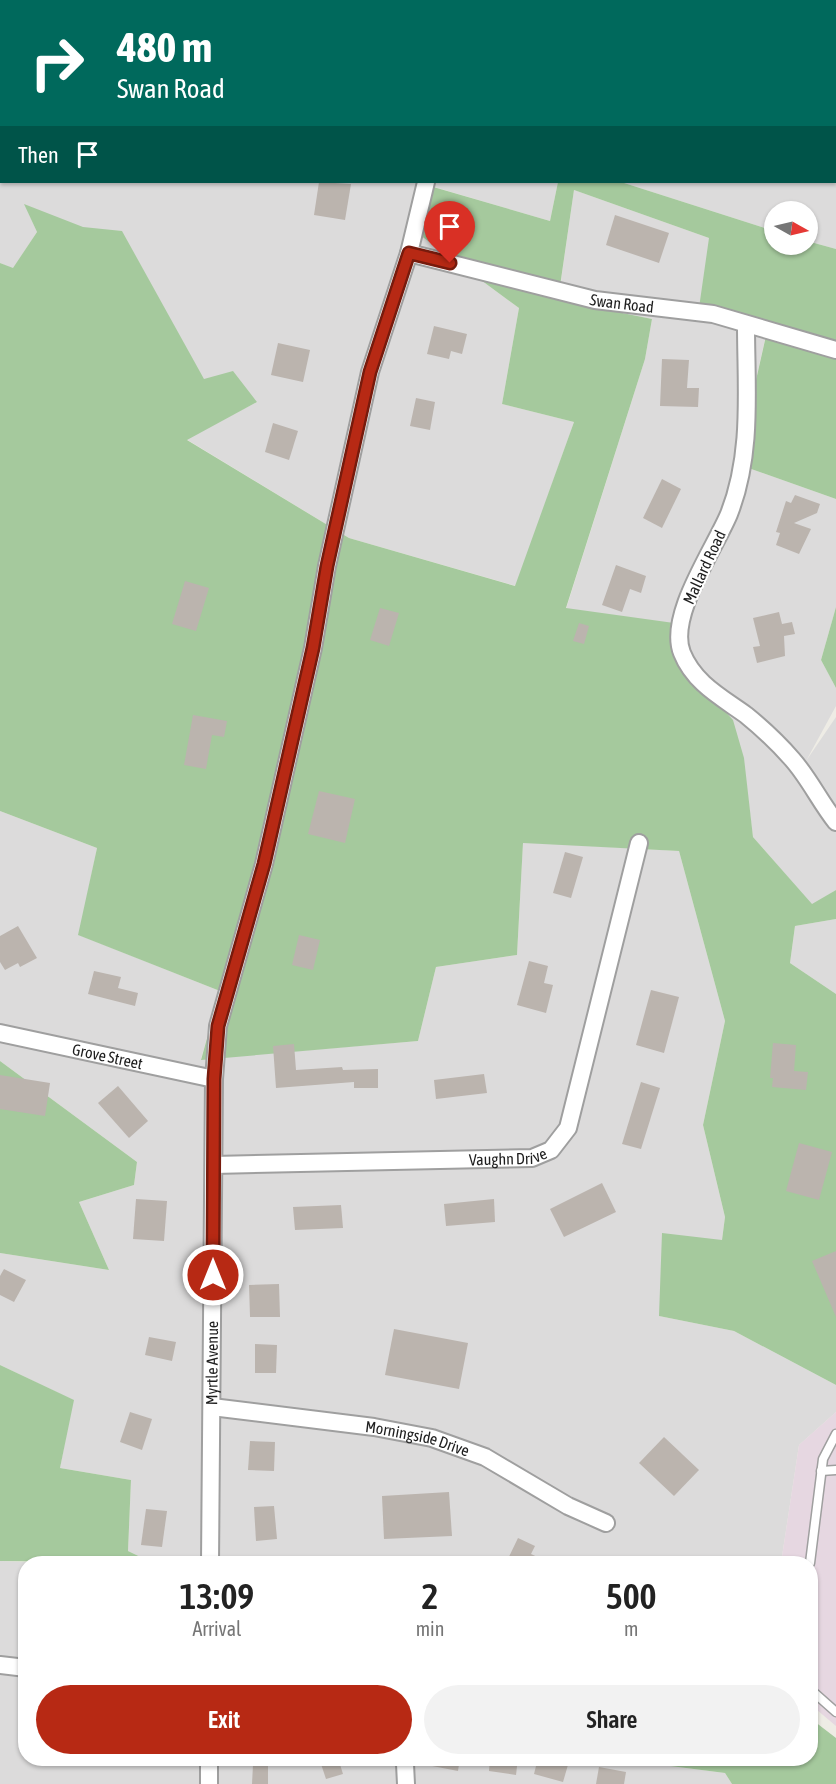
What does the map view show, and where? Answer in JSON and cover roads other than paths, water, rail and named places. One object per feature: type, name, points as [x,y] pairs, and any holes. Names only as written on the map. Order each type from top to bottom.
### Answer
[{"type":"street","name":"Myrtle Avenue","points":[[210,1556],[214,1079],[218,1026],[264,864],[313,648],[327,566],[370,372],[409,253],[426,183]]},
{"type":"street","name":"Swan Road","points":[[409,253],[595,300],[713,314],[836,350]]},
{"type":"street","name":"Mallard Road","points":[[746,325],[747,447],[742,473],[729,515],[687,599],[680,627],[681,650],[698,679],[712,693],[767,733],[792,759],[836,822]]},
{"type":"street","name":"Vaughn Drive","points":[[214,1165],[532,1158],[551,1149],[568,1128],[639,843]]},
{"type":"street","name":"Grove Street","points":[[0,1033],[214,1079]]},
{"type":"street","name":"Morningside Drive","points":[[212,1407],[374,1427],[432,1438],[485,1457],[568,1506],[606,1523]]},
{"type":"street","points":[[0,1665],[18,1667]]},
{"type":"street","points":[[209,1766],[209,1784]]},
{"type":"street","points":[[405,1766],[406,1784]]},
{"type":"lane","points":[[811,1556],[823,1459],[836,1434]]},
{"type":"lane","points":[[821,1471],[836,1470]]},
{"type":"lane","points":[[818,1696],[836,1712]]}]
